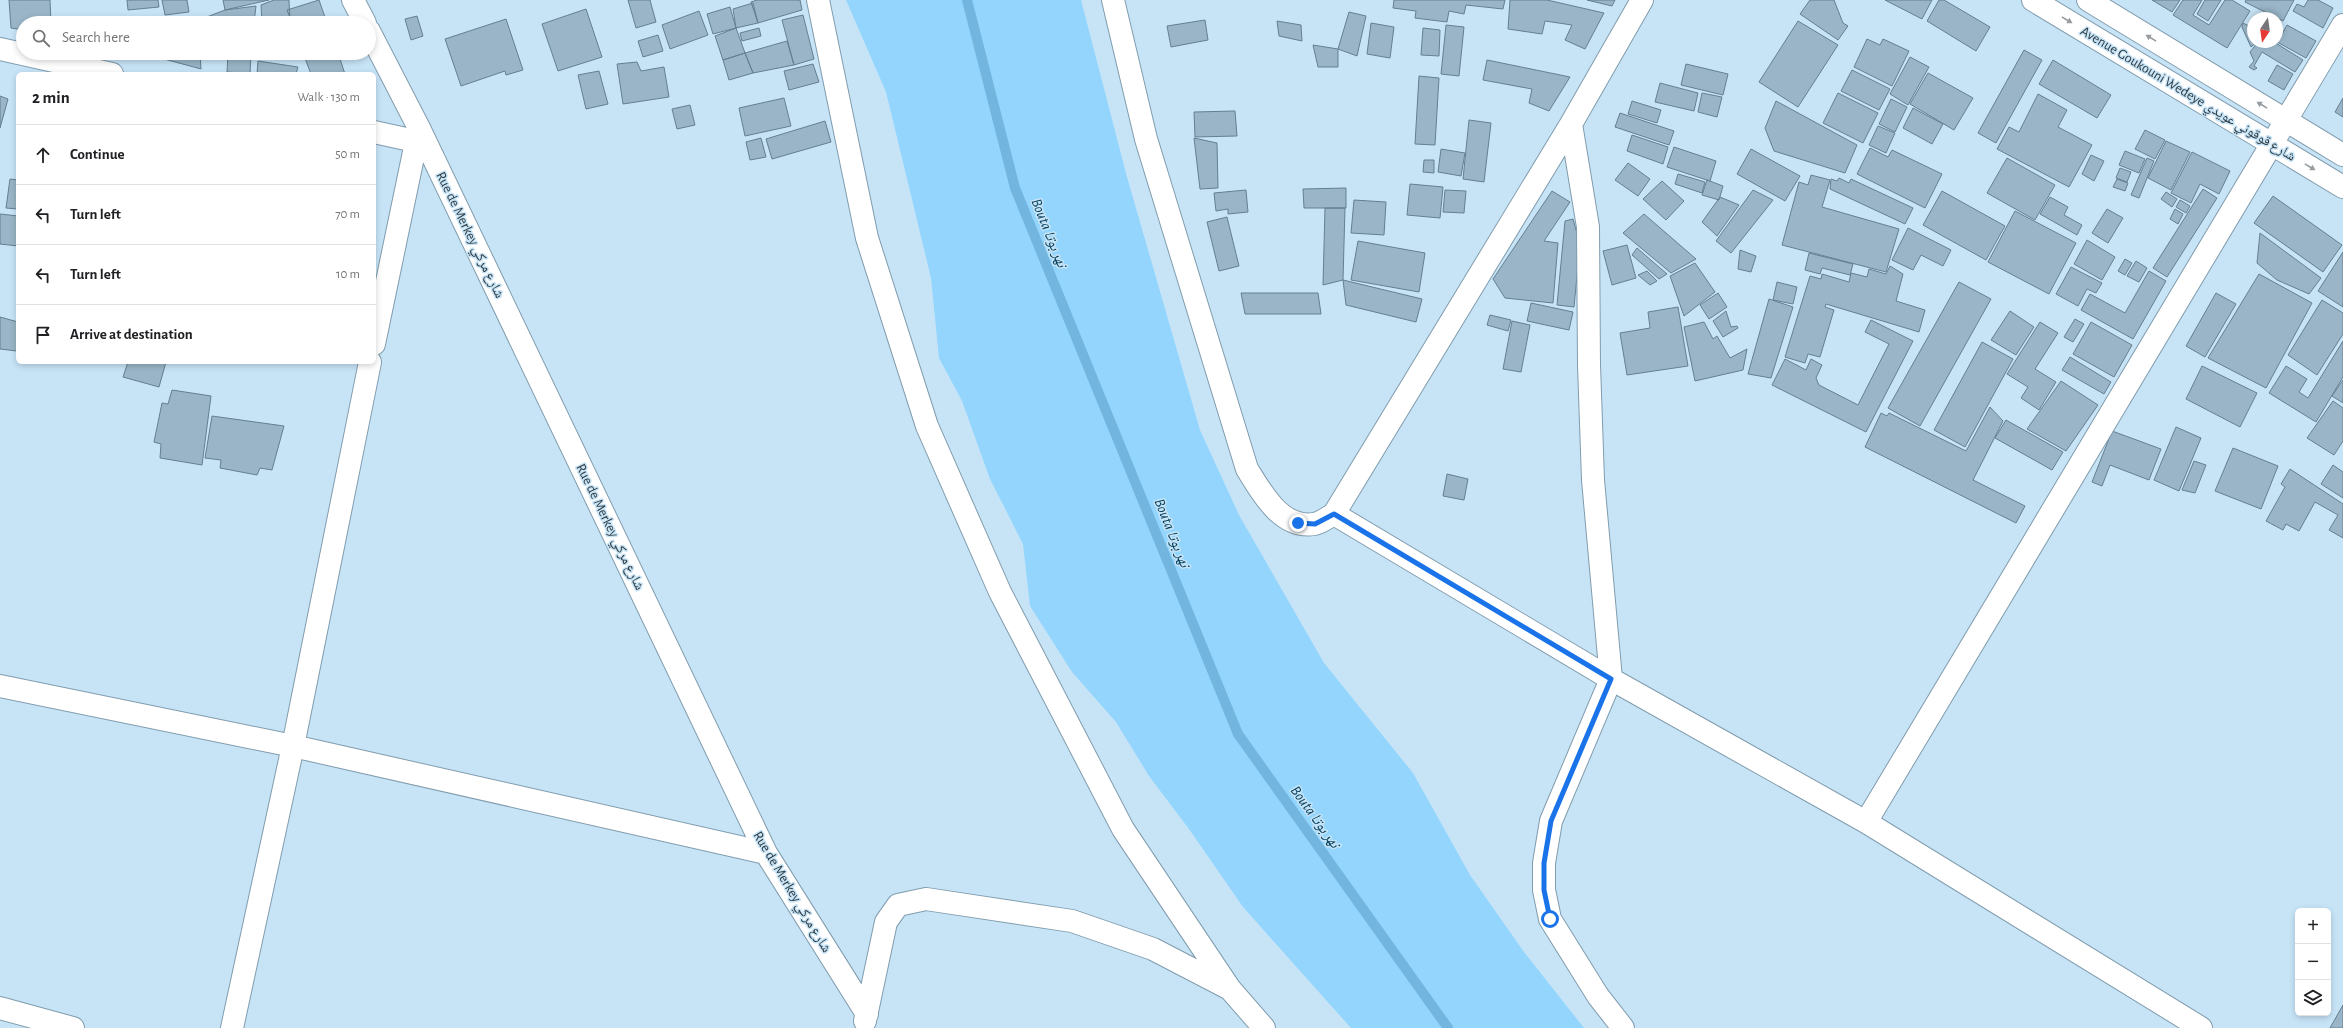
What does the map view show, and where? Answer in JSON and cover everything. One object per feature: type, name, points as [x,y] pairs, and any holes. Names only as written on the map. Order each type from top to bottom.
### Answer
[{"type":"street","points":[[353,0],[361,16]]},
{"type":"street","points":[[818,0],[867,238],[927,426],[1000,592],[1123,829],[1230,989],[1264,1028]]},
{"type":"street","points":[[1113,0],[1146,139],[1247,469],[1262,493],[1279,514],[1298,523],[1315,524],[1334,514],[1571,124],[1642,0]]},
{"type":"street","name":"Avenue Goukouni Wedeye شارع قوقوني عويدي","points":[[2033,0],[2343,187]]},
{"type":"street","name":"Avenue Goukouni Wedeye شارع قوقوني عويدي","points":[[2088,0],[2343,154]]},
{"type":"street","points":[[1866,822],[2343,25]]},
{"type":"street","name":"Rue de Merkey شارع مركي","points":[[376,46],[417,135],[766,853],[865,1021]]},
{"type":"street","points":[[0,49],[16,53]]},
{"type":"street","points":[[49,60],[103,72]]},
{"type":"street","points":[[1571,124],[1588,227],[1589,365],[1593,480],[1611,679],[1551,821],[1544,863],[1544,890],[1550,919],[1598,996],[1623,1028]]},
{"type":"street","points":[[376,132],[417,135],[376,334]]},
{"type":"street","points":[[232,1028],[292,746],[370,364]]},
{"type":"street","points":[[1334,514],[1611,679],[1866,822],[2201,1028]]},
{"type":"street","points":[[0,686],[292,746],[766,853]]},
{"type":"street","points":[[865,1021],[886,922],[898,905],[926,899],[1072,921],[1153,949],[1230,989]]},
{"type":"street","points":[[0,1008],[73,1028]]},
{"type":"shaded area","points":[[846,0],[1081,0],[1127,177],[1200,430],[1239,515],[1324,663],[1413,773],[1470,875],[1524,952],[1584,1028],[1351,1028],[1243,907],[1189,829],[1149,776],[1116,722],[1072,672],[1030,606],[1023,544],[990,479],[962,401],[939,358],[931,278],[886,92]]},
{"type":"building","points":[[9,0],[50,0],[51,16],[16,16],[16,29],[11,28]]},
{"type":"building","points":[[127,0],[158,0],[159,7],[128,10]]},
{"type":"building","points":[[162,0],[187,0],[189,12],[165,15]]},
{"type":"building","points":[[223,0],[269,0],[225,10]]},
{"type":"building","points":[[274,0],[289,0],[290,16],[262,16],[261,5]]},
{"type":"building","points":[[319,0],[325,16],[289,16],[287,10]]},
{"type":"building","points":[[628,0],[650,0],[656,22],[636,28]]},
{"type":"building","points":[[757,0],[800,0],[802,10],[758,23],[751,2]]},
{"type":"building","points":[[1394,0],[1505,0],[1503,9],[1466,5],[1464,14],[1449,11],[1447,22],[1415,18],[1416,11],[1393,8]]},
{"type":"building","points":[[1510,0],[1547,0],[1604,13],[1585,49],[1565,40],[1572,25],[1545,21],[1542,34],[1508,29]]},
{"type":"building","points":[[1587,0],[1615,0],[1612,6]]},
{"type":"building","points":[[1810,0],[1834,0],[1843,23],[1848,26],[1838,40],[1800,14]]},
{"type":"building","points":[[1885,0],[1932,0],[1922,19]]},
{"type":"building","points":[[1939,0],[1944,0],[1990,27],[1976,51],[1927,21]]},
{"type":"building","points":[[2152,0],[2180,0],[2172,12]]},
{"type":"building","points":[[2183,0],[2202,0],[2193,15],[2209,25],[2225,0],[2232,0],[2250,11],[2247,12],[2247,16],[2227,48],[2173,15]]},
{"type":"building","points":[[2205,0],[2221,0],[2208,21],[2197,14]]},
{"type":"building","points":[[2246,0],[2294,0],[2283,21],[2283,12],[2265,12],[2245,2]]},
{"type":"building","points":[[2308,0],[2318,0],[2333,8],[2323,28],[2293,11],[2297,4],[2304,7]]},
{"type":"building","points":[[753,3],[758,23],[736,28],[733,9]]},
{"type":"building","points":[[256,6],[255,16],[209,16],[225,10]]},
{"type":"building","points":[[730,7],[736,28],[713,34],[707,14]]},
{"type":"building","points":[[586,9],[602,57],[558,71],[542,24]]},
{"type":"building","points":[[699,11],[708,35],[670,49],[662,25]]},
{"type":"building","points":[[1349,12],[1366,16],[1357,56],[1338,49]]},
{"type":"building","points":[[803,15],[814,59],[794,65],[782,20]]},
{"type":"building","points":[[417,16],[423,36],[411,40],[405,19]]},
{"type":"building","points":[[506,19],[523,70],[506,75],[505,71],[461,86],[445,39]]},
{"type":"building","points":[[1205,20],[1208,40],[1171,47],[1167,26]]},
{"type":"building","points":[[1277,21],[1301,25],[1302,41],[1279,36]]},
{"type":"building","points":[[1798,21],[1838,45],[1798,107],[1759,82]]},
{"type":"building","points":[[1371,23],[1394,27],[1390,58],[1367,54]]},
{"type":"building","points":[[2243,23],[2247,25],[2247,38],[2242,27]]},
{"type":"building","points":[[1446,25],[1464,27],[1459,76],[1441,74]]},
{"type":"building","points":[[2287,25],[2316,41],[2306,58],[2283,45],[2283,32]]},
{"type":"building","points":[[736,28],[745,53],[723,60],[715,36]]},
{"type":"building","points":[[759,28],[761,36],[742,41],[740,33]]},
{"type":"building","points":[[1423,28],[1440,30],[1439,56],[1421,55]]},
{"type":"building","points":[[658,35],[663,51],[643,57],[638,41]]},
{"type":"building","points":[[1867,39],[1880,45],[1883,39],[1909,51],[1892,86],[1854,67]]},
{"type":"building","points":[[787,41],[794,65],[753,73],[745,53]]},
{"type":"building","points":[[1313,45],[1338,49],[1338,67],[1318,67]]},
{"type":"building","points":[[2253,48],[2283,48],[2303,60],[2295,72],[2262,52],[2254,66],[2257,68],[2254,70],[2249,67],[2254,61],[2250,52]]},
{"type":"building","points":[[2024,50],[2042,60],[1996,143],[1978,133]]},
{"type":"building","points":[[745,53],[753,73],[729,80],[723,60]]},
{"type":"building","points":[[1910,57],[1929,67],[1908,105],[1890,94]]},
{"type":"building","points":[[168,60],[200,60],[201,69]]},
{"type":"building","points":[[228,60],[251,60],[250,72],[227,72]]},
{"type":"building","points":[[306,60],[340,60],[344,72],[310,72]]},
{"type":"building","points":[[1487,60],[1570,77],[1549,111],[1529,103],[1532,89],[1483,80]]},
{"type":"building","points":[[2053,60],[2111,95],[2097,118],[2039,84]]},
{"type":"building","points":[[258,61],[298,67],[297,72],[257,72]]},
{"type":"building","points":[[637,62],[641,71],[664,67],[669,97],[623,104],[617,64]]},
{"type":"building","points":[[813,64],[819,82],[789,90],[784,71]]},
{"type":"building","points":[[1686,64],[1728,74],[1723,95],[1681,85]]},
{"type":"building","points":[[2277,65],[2293,74],[2284,90],[2268,81]]},
{"type":"building","points":[[1852,70],[1890,89],[1879,110],[1841,91]]},
{"type":"building","points":[[599,71],[608,104],[586,109],[578,75]]},
{"type":"building","points":[[1928,73],[1973,98],[1954,130],[1910,104]]},
{"type":"building","points":[[1419,76],[1439,78],[1435,145],[1415,144]]},
{"type":"building","points":[[1660,83],[1698,93],[1694,111],[1655,102]]},
{"type":"building","points":[[1702,93],[1722,97],[1717,117],[1698,112]]},
{"type":"building","points":[[1838,93],[1878,113],[1863,143],[1823,123]]},
{"type":"building","points":[[2038,94],[2067,110],[2058,127],[2092,145],[2069,187],[1997,149],[2009,127],[2019,132]]},
{"type":"building","points":[[0,96],[8,99],[0,128]]},
{"type":"building","points":[[784,98],[791,126],[745,136],[739,108]]},
{"type":"building","points":[[2343,98],[2343,117],[2335,112]]},
{"type":"building","points":[[1891,99],[1907,107],[1895,132],[1879,124]]},
{"type":"building","points":[[1632,101],[1661,110],[1657,123],[1628,114]]},
{"type":"building","points":[[1776,101],[1857,145],[1845,173],[1774,151],[1765,128]]},
{"type":"building","points":[[690,105],[695,125],[677,129],[672,109]]},
{"type":"building","points":[[1913,108],[1943,124],[1932,144],[1903,128]]},
{"type":"building","points":[[1235,111],[1237,136],[1195,137],[1194,112]]},
{"type":"building","points":[[1620,113],[1674,131],[1669,145],[1615,127]]},
{"type":"building","points":[[1469,120],[1491,123],[1484,182],[1463,179]]},
{"type":"building","points":[[825,121],[831,142],[772,159],[766,139]]},
{"type":"building","points":[[1878,126],[1895,133],[1886,153],[1869,145]]},
{"type":"building","points":[[2145,130],[2165,140],[2155,159],[2135,149]]},
{"type":"building","points":[[1632,135],[1668,147],[1663,164],[1627,151]]},
{"type":"building","points":[[761,138],[766,157],[750,160],[746,142]]},
{"type":"building","points":[[1194,138],[1217,143],[1218,188],[1200,189]]},
{"type":"building","points":[[2166,141],[2190,152],[2171,190],[2148,178]]},
{"type":"building","points":[[1674,147],[1716,161],[1710,181],[1667,167]]},
{"type":"building","points":[[1870,148],[1888,157],[1892,150],[1942,174],[1925,208],[1857,174]]},
{"type":"building","points":[[1441,149],[1465,153],[1461,176],[1438,172]]},
{"type":"building","points":[[1751,149],[1800,176],[1785,201],[1737,174]]},
{"type":"building","points":[[2125,151],[2145,159],[2139,173],[2119,165]]},
{"type":"building","points":[[2192,152],[2230,171],[2219,194],[2200,184],[2191,203],[2171,193]]},
{"type":"building","points":[[2091,155],[2104,161],[2094,181],[2082,174]]},
{"type":"building","points":[[2007,158],[2055,185],[2035,220],[1987,193]]},
{"type":"building","points":[[2147,158],[2154,161],[2139,198],[2131,195]]},
{"type":"building","points":[[1424,160],[1434,160],[1434,173],[1423,172]]},
{"type":"building","points":[[1628,163],[1650,179],[1638,196],[1615,180]]},
{"type":"building","points":[[2120,168],[2131,172],[2127,182],[2116,178]]},
{"type":"building","points":[[1678,174],[1705,182],[1702,193],[1675,184]]},
{"type":"building","points":[[1811,175],[1830,180],[1822,207],[1899,229],[1886,272],[1782,245],[1799,182],[1808,185]]},
{"type":"building","points":[[1839,178],[1849,183],[1851,179],[1913,208],[1905,224],[1830,189],[1831,179],[1837,181]]},
{"type":"building","points":[[10,179],[16,180],[16,209],[6,208]]},
{"type":"building","points":[[2117,179],[2128,183],[2125,191],[2113,187]]},
{"type":"building","points":[[1707,180],[1723,186],[1719,200],[1702,195]]},
{"type":"building","points":[[1662,181],[1684,201],[1666,220],[1643,199]]},
{"type":"building","points":[[1410,184],[1443,187],[1440,218],[1407,215]]},
{"type":"building","points":[[1346,188],[1346,208],[1304,208],[1303,189]]},
{"type":"building","points":[[2203,189],[2217,198],[2167,277],[2153,268]]},
{"type":"building","points":[[1246,190],[1248,212],[1228,214],[1228,209],[1216,211],[1214,193]]},
{"type":"building","points":[[1445,190],[1466,191],[1464,213],[1443,212]]},
{"type":"building","points":[[1753,190],[1773,200],[1731,253],[1716,241]]},
{"type":"building","points":[[1552,191],[1570,202],[1544,241],[1558,243],[1553,303],[1505,298],[1493,279]]},
{"type":"building","points":[[1942,191],[2005,226],[1986,260],[1923,225]]},
{"type":"building","points":[[2166,192],[2177,199],[2172,207],[2161,199]]},
{"type":"building","points":[[2273,196],[2342,245],[2323,272],[2254,223]]},
{"type":"building","points":[[1720,197],[1739,205],[1717,236],[1702,222]]},
{"type":"building","points":[[2050,197],[2068,207],[2064,215],[2082,225],[2077,235],[2040,214]]},
{"type":"building","points":[[1354,200],[1386,202],[1384,235],[1351,233]]},
{"type":"building","points":[[2180,200],[2190,206],[2186,213],[2176,207]]},
{"type":"building","points":[[1325,208],[1345,208],[1343,280],[1323,285]]},
{"type":"building","points":[[2107,209],[2123,218],[2108,243],[2092,233]]},
{"type":"building","points":[[2175,209],[2183,214],[2178,224],[2170,219]]},
{"type":"building","points":[[2015,211],[2076,243],[2049,294],[1988,262]]},
{"type":"building","points":[[0,214],[16,216],[16,246],[0,244]]},
{"type":"building","points":[[1644,214],[1696,259],[1671,273],[1623,233]]},
{"type":"building","points":[[1227,217],[1239,266],[1219,271],[1207,222]]},
{"type":"building","points":[[1573,219],[1580,244],[1574,307],[1557,305],[1565,221]]},
{"type":"building","points":[[1908,228],[1951,250],[1943,266],[1921,255],[1913,270],[1892,260]]},
{"type":"building","points":[[2260,233],[2321,278],[2309,294],[2277,280],[2257,263]]},
{"type":"building","points":[[2087,240],[2115,257],[2102,280],[2074,264]]},
{"type":"building","points":[[1358,241],[1425,253],[1419,292],[1351,280]]},
{"type":"building","points":[[1627,245],[1636,278],[1612,285],[1603,251]]},
{"type":"building","points":[[1637,248],[1667,274],[1659,279],[1632,255]]},
{"type":"building","points":[[1740,250],[1756,256],[1751,272],[1738,269]]},
{"type":"building","points":[[2343,252],[2343,307],[2318,291]]},
{"type":"building","points":[[1809,253],[1853,264],[1850,275],[1822,268],[1820,274],[1805,270]]},
{"type":"building","points":[[2125,259],[2132,263],[2125,275],[2118,271]]},
{"type":"building","points":[[2136,261],[2147,268],[2139,282],[2127,276]]},
{"type":"building","points":[[1695,263],[1715,292],[1684,316],[1670,276]]},
{"type":"building","points":[[1890,266],[1903,274],[1896,301],[1925,310],[1919,332],[1826,304],[1825,307],[1834,310],[1820,357],[1808,354],[1805,363],[1785,357],[1810,276],[1821,279],[1822,274],[1849,282],[1851,273],[1867,277],[1869,269],[1886,274]]},
{"type":"building","points":[[2071,267],[2102,283],[2096,293],[2087,289],[2078,306],[2056,294]]},
{"type":"building","points":[[1647,271],[1657,281],[1650,285],[1638,275]]},
{"type":"building","points":[[2149,271],[2166,281],[2133,339],[2081,310],[2090,294],[2125,313]]},
{"type":"building","points":[[2259,274],[2312,303],[2266,388],[2208,358]]},
{"type":"building","points":[[1343,280],[1422,299],[1416,322],[1346,305]]},
{"type":"building","points":[[1777,282],[1797,287],[1793,304],[1773,300]]},
{"type":"building","points":[[1959,282],[1991,299],[1920,426],[1888,408]]},
{"type":"building","points":[[1241,293],[1318,293],[1321,314],[1245,314]]},
{"type":"building","points":[[1718,293],[1727,307],[1709,319],[1700,305]]},
{"type":"building","points":[[2216,293],[2236,304],[2205,357],[2186,346]]},
{"type":"building","points":[[1769,299],[1793,307],[1771,378],[1748,374]]},
{"type":"building","points":[[2322,300],[2343,313],[2343,334],[2317,375],[2288,355]]},
{"type":"building","points":[[1531,303],[1573,312],[1569,330],[1527,321]]},
{"type":"building","points":[[1678,307],[1688,366],[1627,375],[1620,333],[1650,328],[1648,312]]},
{"type":"building","points":[[1726,311],[1731,327],[1737,326],[1738,328],[1723,337],[1713,321]]},
{"type":"building","points":[[2010,311],[2034,327],[2016,355],[1991,340]]},
{"type":"building","points":[[1490,315],[1511,320],[1508,331],[1487,325]]},
{"type":"building","points":[[0,317],[16,321],[16,351],[0,349]]},
{"type":"building","points":[[2075,319],[2084,324],[2073,342],[2064,337]]},
{"type":"building","points":[[1871,320],[1913,341],[1866,432],[1772,385],[1785,359],[1806,370],[1811,359],[1822,365],[1816,378],[1819,385],[1858,405],[1889,344],[1865,332]]},
{"type":"building","points":[[1512,321],[1530,325],[1521,372],[1503,369]]},
{"type":"building","points":[[1704,322],[1713,339],[1717,336],[1730,358],[1747,349],[1743,370],[1695,381],[1684,327]]},
{"type":"building","points":[[2040,322],[2058,333],[2035,369],[2056,382],[2039,410],[2021,398],[2028,387],[2007,374]]},
{"type":"building","points":[[2091,322],[2132,345],[2114,377],[2073,354]]},
{"type":"building","points":[[2343,341],[2343,377],[2316,422],[2269,393],[2286,366],[2307,379],[2299,392],[2308,398]]},
{"type":"building","points":[[1982,342],[2013,359],[1965,447],[1934,430]]},
{"type":"building","points":[[2070,357],[2111,382],[2104,394],[2062,370]]},
{"type":"building","points":[[127,364],[165,364],[159,387],[123,377]]},
{"type":"building","points":[[2202,366],[2257,393],[2240,427],[2186,399]]},
{"type":"building","points":[[2343,380],[2343,403],[2332,396]]},
{"type":"building","points":[[2061,381],[2098,405],[2066,451],[2027,429]]},
{"type":"building","points":[[172,390],[211,396],[202,465],[160,458],[161,444],[154,442],[162,403],[168,404]]},
{"type":"building","points":[[2333,401],[2343,408],[2343,441],[2334,455],[2307,438]]},
{"type":"building","points":[[1990,407],[2003,421],[1973,480],[2025,506],[2016,523],[1865,447],[1881,413],[1887,416],[1889,413],[1966,451]]},
{"type":"building","points":[[212,416],[284,426],[272,470],[260,468],[257,475],[220,468],[221,460],[205,458]]},
{"type":"building","points":[[2006,420],[2063,452],[2052,470],[1995,438]]},
{"type":"building","points":[[2176,427],[2201,438],[2179,491],[2154,480]]},
{"type":"building","points":[[2112,431],[2161,449],[2149,480],[2110,465],[2102,486],[2092,482]]},
{"type":"building","points":[[2233,448],[2278,466],[2261,509],[2215,491]]},
{"type":"building","points":[[2194,461],[2206,465],[2195,493],[2182,490]]},
{"type":"building","points":[[2333,465],[2343,472],[2343,498],[2321,484]]},
{"type":"building","points":[[2290,469],[2343,504],[2343,538],[2329,530],[2338,515],[2315,502],[2299,531],[2286,524],[2283,530],[2266,521],[2285,487],[2281,484]]},
{"type":"building","points":[[1447,474],[1468,479],[1464,500],[1443,496]]},
{"type":"building","points":[[2343,1005],[2343,1028],[2330,1028]]},
{"type":"waterway","name":"Bouta نهر بوتا","points":[[967,0],[1015,188],[1238,734],[1448,1028]]},
{"type":"route","points":[[1298,523],[1315,524],[1334,514],[1611,679],[1551,821],[1544,863],[1544,890],[1550,919]]}]
